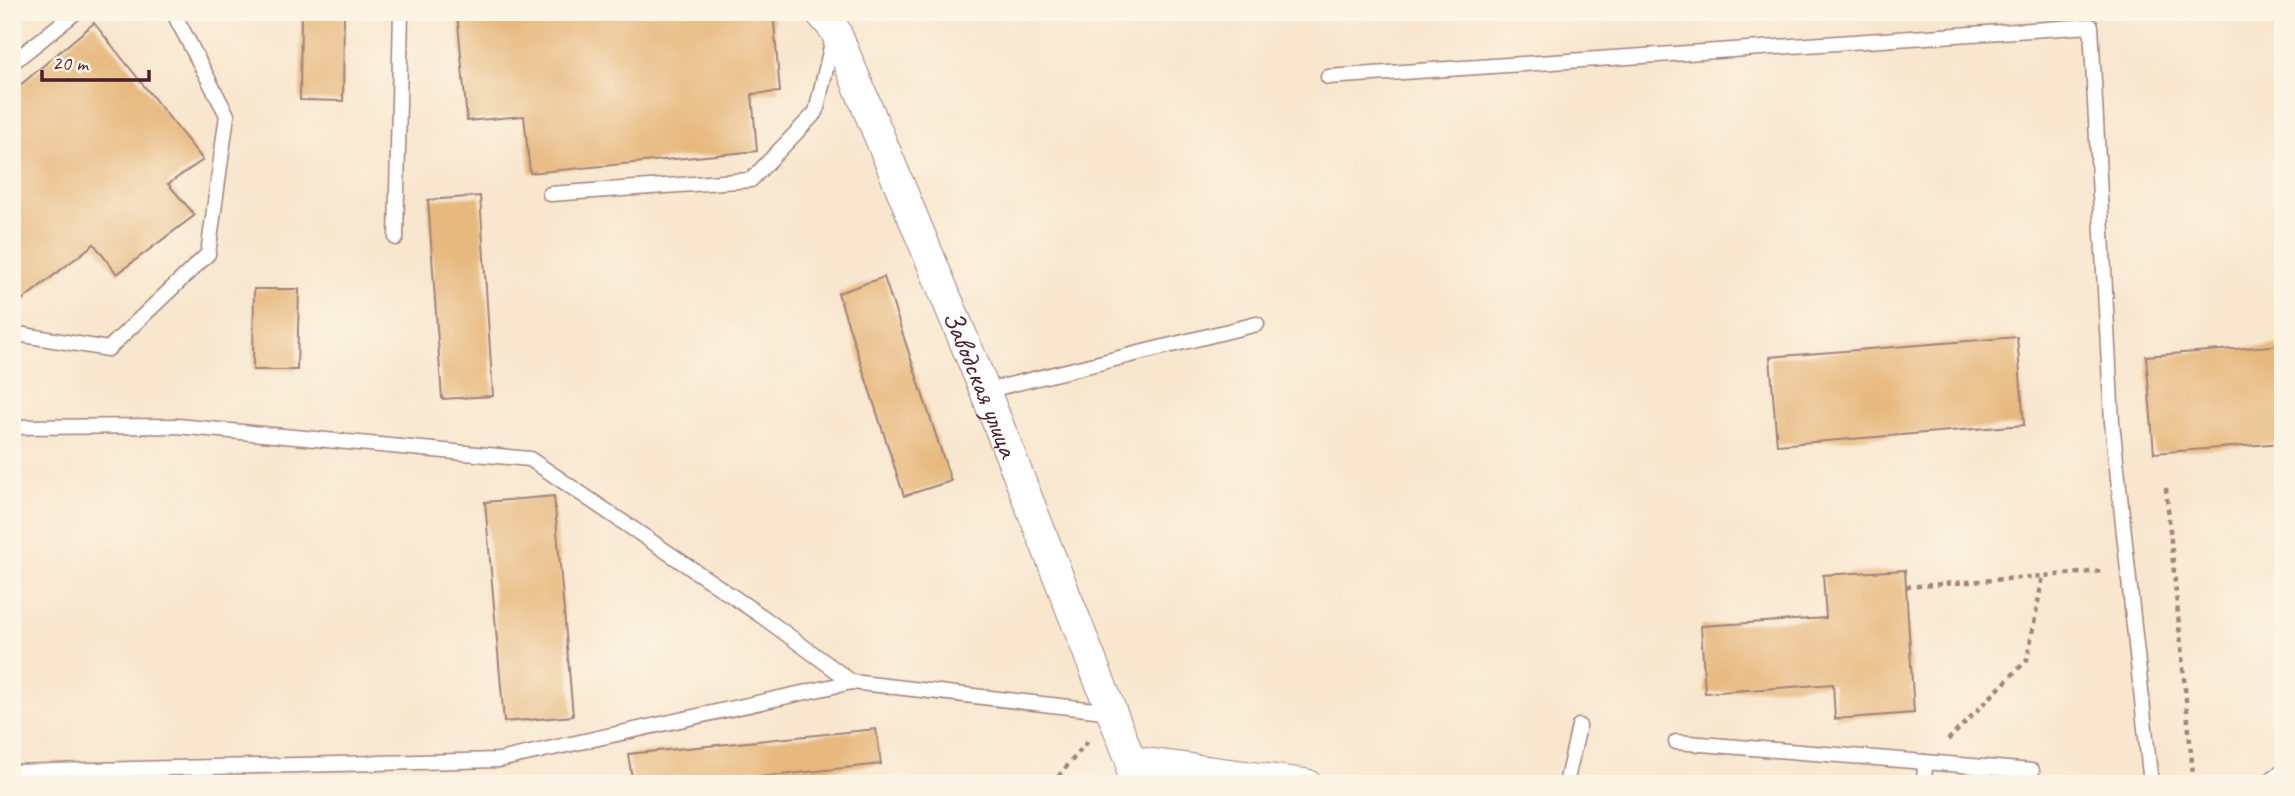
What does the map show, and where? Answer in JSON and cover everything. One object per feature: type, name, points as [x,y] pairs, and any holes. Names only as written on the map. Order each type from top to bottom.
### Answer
[{"type":"street","name":"Заводская улица","points":[[827,21],[985,391],[1112,712],[1131,772],[1306,784]]},
{"type":"lane","points":[[12,63],[76,12]]},
{"type":"lane","points":[[12,333],[107,349],[208,254],[227,115],[173,12]]},
{"type":"lane","points":[[396,237],[401,12]]},
{"type":"lane","points":[[550,194],[751,180],[816,112],[827,21]]},
{"type":"lane","points":[[1328,77],[2091,26],[2112,422],[2151,784]]},
{"type":"lane","points":[[985,391],[1257,324]]},
{"type":"lane","points":[[12,427],[177,426],[530,459],[763,617],[852,682]]},
{"type":"lane","points":[[12,772],[499,760],[852,682],[1112,712]]},
{"type":"lane","points":[[1566,784],[1579,726]]},
{"type":"lane","points":[[1676,742],[2032,771]]},
{"type":"lane","points":[[1924,784],[1925,762]]},
{"type":"lane","points":[[2265,784],[2283,771]]},
{"type":"path","points":[[2166,488],[2194,784]]},
{"type":"path","points":[[1906,587],[2129,569]]},
{"type":"path","points":[[1925,762],[2027,660],[2043,576]]},
{"type":"path","points":[[1052,784],[1112,712]]},
{"type":"building","points":[[301,12],[344,12],[343,101],[300,100]]},
{"type":"building","points":[[457,12],[773,12],[780,92],[752,94],[757,151],[530,173],[524,116],[467,121]]},
{"type":"building","points":[[94,23],[203,160],[168,184],[195,215],[117,274],[94,244],[21,301],[12,291],[12,92]]},
{"type":"building","points":[[480,196],[493,396],[442,399],[428,200]]},
{"type":"building","points":[[884,277],[951,481],[904,496],[838,293]]},
{"type":"building","points":[[254,289],[299,289],[297,370],[253,370]]},
{"type":"building","points":[[2017,337],[2024,425],[1777,445],[1770,357]]},
{"type":"building","points":[[2283,345],[2283,443],[2154,453],[2146,356]]},
{"type":"building","points":[[554,496],[573,716],[504,722],[485,502]]},
{"type":"building","points":[[1905,570],[1914,713],[1835,719],[1833,684],[1705,693],[1701,626],[1826,618],[1823,575]]},
{"type":"building","points":[[876,729],[881,764],[697,784],[633,784],[628,754]]}]
